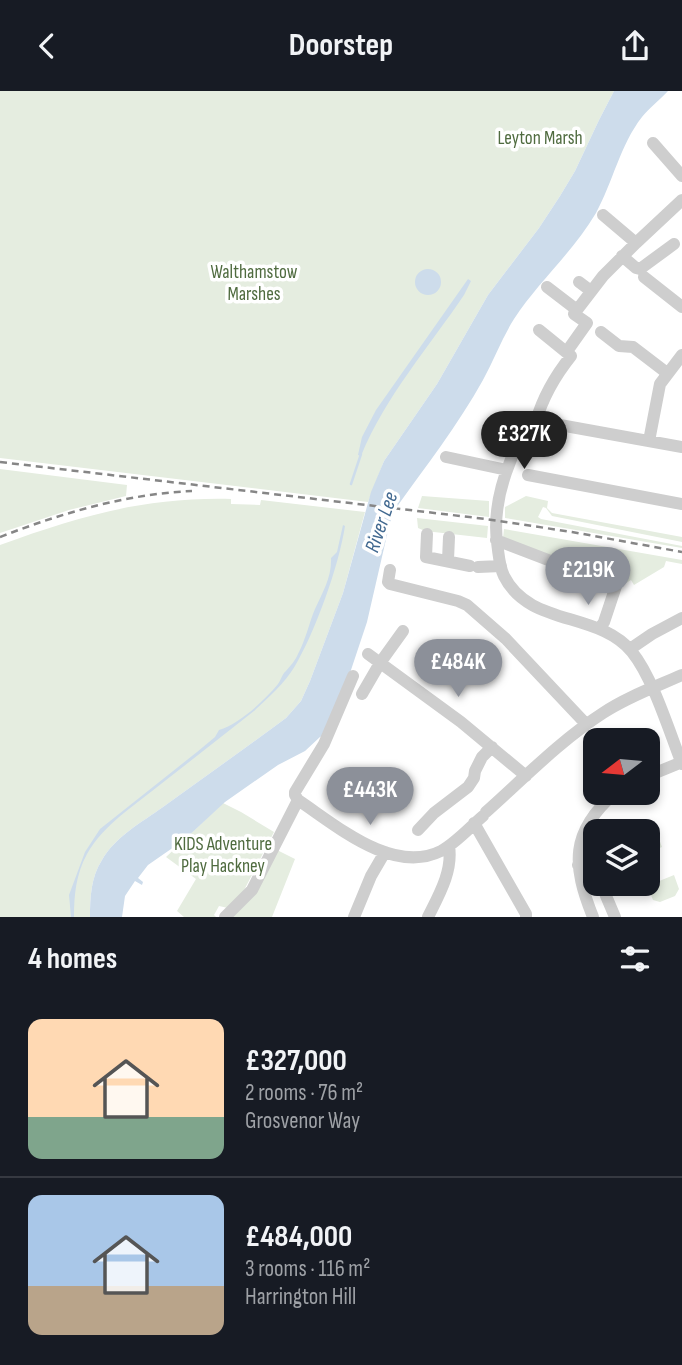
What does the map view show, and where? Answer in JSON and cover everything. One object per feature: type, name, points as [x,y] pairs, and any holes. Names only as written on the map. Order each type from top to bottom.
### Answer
[{"type":"street","points":[[653,143],[682,176]]},
{"type":"street","points":[[575,312],[622,256],[682,200]]},
{"type":"street","points":[[603,215],[636,243]]},
{"type":"street","points":[[622,256],[640,269],[674,244]]},
{"type":"street","points":[[645,277],[682,307]]},
{"type":"street","points":[[579,282],[591,291]]},
{"type":"street","points":[[547,286],[587,323],[570,347]]},
{"type":"street","points":[[539,330],[570,356],[556,375],[507,470],[500,490],[496,540],[500,566],[503,575],[521,599],[549,612],[600,628],[630,649],[652,688],[682,763],[660,771]]},
{"type":"street","points":[[601,332],[619,346],[633,347],[667,373]]},
{"type":"street","points":[[649,441],[660,384],[682,355]]},
{"type":"street","points":[[531,423],[682,447]]},
{"type":"street","points":[[446,457],[507,470]]},
{"type":"street","points":[[528,475],[682,504]]},
{"type":"street","points":[[427,534],[426,557],[474,566],[500,566]]},
{"type":"street","points":[[448,560],[449,537]]},
{"type":"street","points":[[496,540],[616,586],[600,628]]},
{"type":"street","points":[[390,570],[390,584],[467,605],[506,639],[586,725]]},
{"type":"street","points":[[630,649],[682,618]]},
{"type":"street","points":[[362,694],[403,631]]},
{"type":"street","points":[[368,654],[420,699],[461,722],[526,776]]},
{"type":"street","points":[[353,676],[324,744],[295,792],[296,798],[354,837],[385,852],[411,858],[425,857],[449,846],[586,725],[617,705],[682,675]]},
{"type":"street","points":[[418,830],[434,813],[468,787],[482,757],[492,747]]},
{"type":"street","points":[[225,917],[252,890],[298,800]]},
{"type":"street","points":[[593,917],[581,886],[579,847],[592,817],[602,805]]},
{"type":"street","points":[[481,817],[526,917]]},
{"type":"street","points":[[428,917],[450,864],[449,846]]},
{"type":"street","points":[[354,917],[371,876],[385,852]]},
{"type":"street","points":[[578,865],[583,866]]},
{"type":"street","points":[[606,896],[615,917]]},
{"type":"green space","name":"Walthamstow Marshes","points":[[0,91],[614,91],[575,171],[539,228],[488,295],[437,384],[384,461],[368,502],[0,458]]},
{"type":"green space","points":[[0,469],[127,485],[126,496],[69,510],[0,533]]},
{"type":"green space","points":[[422,496],[489,501],[489,517],[418,508]]},
{"type":"green space","points":[[526,496],[548,501],[547,508],[552,513],[682,537],[682,542],[552,516],[543,507],[538,517],[541,519],[682,548],[505,518],[505,507]]},
{"type":"green space","points":[[231,499],[231,504],[260,505],[261,500],[365,512],[343,593],[301,701],[286,718],[114,844],[95,873],[90,917],[0,917],[0,545],[113,510],[170,501]]},
{"type":"green space","points":[[417,518],[488,526],[487,538],[425,531],[418,528]]},
{"type":"green space","points":[[504,529],[682,560],[682,564],[666,561],[664,567],[634,585],[631,580],[626,583],[503,538]]},
{"type":"green space","name":"KIDS Adventure Play Hackney","points":[[223,803],[274,832],[241,896],[228,908],[219,906],[214,915],[216,917],[184,917],[177,911],[196,879],[166,857]]},
{"type":"green space","points":[[275,849],[295,859],[272,917],[229,917]]},
{"type":"green space","points":[[674,875],[679,889],[675,896],[660,902],[653,900],[651,896],[660,896],[660,881]]},
{"type":"water","name":"River Lee","points":[[614,91],[668,91],[634,128],[596,213],[577,241],[514,319],[473,397],[396,508],[390,522],[367,622],[343,694],[325,735],[305,751],[278,765],[225,802],[184,840],[148,865],[138,878],[143,882],[142,885],[135,881],[125,896],[122,917],[90,917],[95,873],[114,844],[286,718],[301,701],[343,593],[371,492],[384,461],[437,384],[488,295],[560,196]]},
{"type":"water","points":[[428,269],[437,273],[441,282],[437,291],[428,295],[419,291],[415,282],[419,273]]},
{"type":"water","points":[[468,279],[471,281],[464,295],[395,393],[361,456],[358,455],[362,437],[376,410]]},
{"type":"water","points":[[343,525],[342,542],[325,598],[303,652],[291,673],[254,711],[102,833],[80,869],[74,917],[71,917],[69,895],[85,852],[100,829],[197,752],[215,737],[219,730],[235,723],[251,711],[266,698],[294,661],[326,584],[331,558],[337,552]]},
{"type":"waterway","points":[[351,484],[361,454]]},
{"type":"railway","points":[[0,462],[486,519],[682,552]]},
{"type":"railway","points":[[0,537],[94,506],[143,496],[192,491]]},
{"type":"park label","name":"Leyton Marsh","points":[[540,137]]}]
